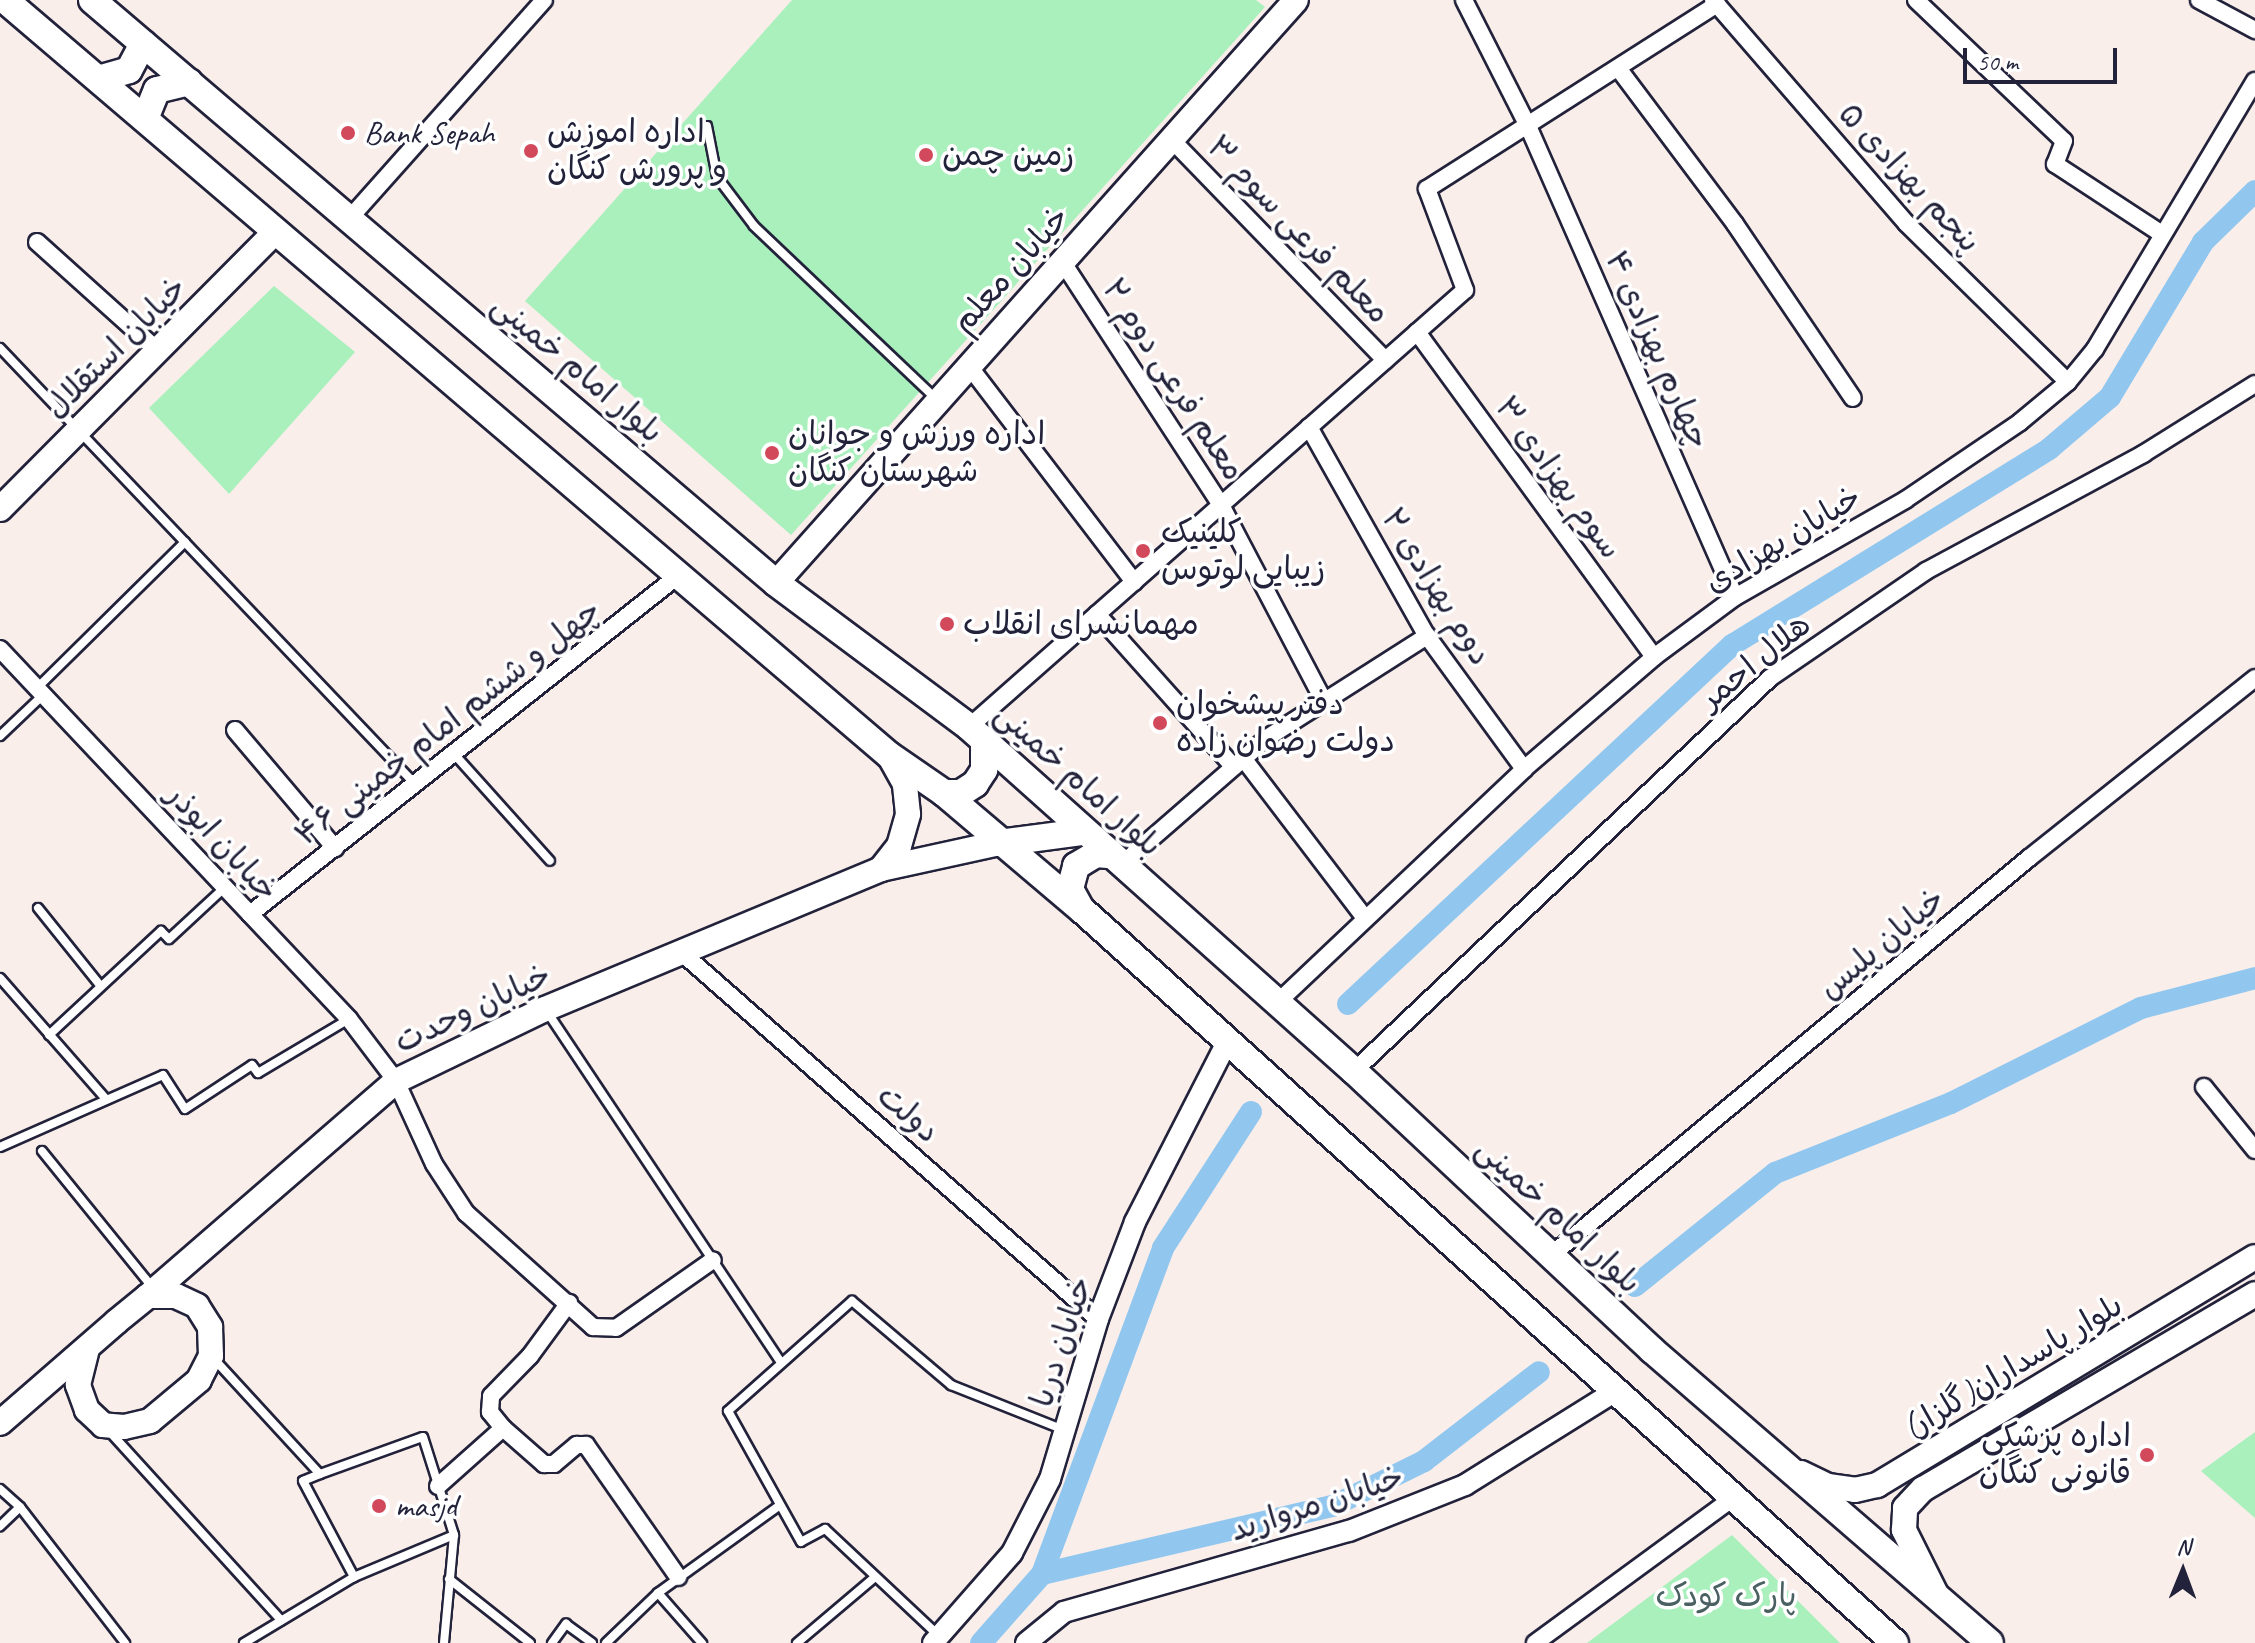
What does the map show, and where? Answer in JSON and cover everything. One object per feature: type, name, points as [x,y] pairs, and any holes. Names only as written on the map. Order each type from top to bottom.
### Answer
[{"type":"main road","points":[[5,0],[889,755],[944,793],[999,843],[1081,909],[1226,1044],[1895,1643]]},
{"type":"main road","name":"بلوار امام خمینی","points":[[92,0],[776,583],[976,736],[1354,1071],[1549,1257],[1990,1643]]},
{"type":"main road","name":"خیابان معلم","points":[[776,583],[1296,0]]},
{"type":"main road","points":[[98,79],[129,70],[143,44]]},
{"type":"main road","points":[[145,119],[157,90],[189,82]]},
{"type":"main road","name":"خیابان استقلال","points":[[0,509],[276,231]]},
{"type":"main road","points":[[944,793],[961,793],[975,784],[984,770],[976,736]]},
{"type":"main road","points":[[881,869],[899,846],[908,814],[905,784],[889,755]]},
{"type":"main road","points":[[999,843],[1083,832]]},
{"type":"main road","name":"خیابان وحدت","points":[[151,1293],[396,1081],[545,1009],[881,869],[999,843]]},
{"type":"main road","points":[[1081,909],[1070,889],[1076,866],[1096,854],[1115,860]]},
{"type":"main road","name":"بلوار پاسداران(گلزار)","points":[[1795,1470],[1828,1486],[1855,1490],[1877,1485],[2255,1257]]},
{"type":"main road","points":[[0,1423],[87,1348],[151,1293],[176,1296],[197,1306],[210,1327],[211,1356],[199,1380],[150,1421],[124,1427],[103,1425],[87,1410],[78,1385],[87,1348]]},
{"type":"main road","name":"بلوار پاسداران(گلزار)","points":[[1936,1594],[1904,1530],[1905,1508],[1923,1489],[2044,1421],[2255,1294]]},
{"type":"main road","points":[[2026,1397],[2044,1421]]},
{"type":"street","points":[[349,219],[544,0]]},
{"type":"street","name":"چهارم بهزادی ۴","points":[[1464,0],[1528,126],[1735,597]]},
{"type":"street","points":[[1916,0],[2064,141],[2055,164],[2162,234]]},
{"type":"street","points":[[2199,0],[2255,30]]},
{"type":"street","points":[[976,736],[1097,614],[1465,290],[1427,189],[1618,68],[1715,2]]},
{"type":"street","name":"پنجم بهزادی ۵","points":[[1715,2],[1906,223],[2068,382]]},
{"type":"street","points":[[1618,68],[1735,224],[1853,398]]},
{"type":"street","name":"خیابان بهزادی","points":[[1278,1002],[1524,769],[1654,657],[1735,597],[1905,500],[2020,422],[2068,382],[2095,349],[2255,81]]},
{"type":"street","name":"معلم فرعی سوم ۳","points":[[1171,139],[1385,360]]},
{"type":"street","points":[[37,242],[158,351]]},
{"type":"street","name":"معلم فرعی دوم ۲","points":[[1062,261],[1221,505],[1324,701]]},
{"type":"street","name":"سوم بهزادی ۳","points":[[1417,332],[1654,657]]},
{"type":"street","points":[[969,366],[1134,582]]},
{"type":"street","name":"هلال احمر","points":[[1354,1071],[1770,678],[1926,571],[2143,454],[2255,384]]},
{"type":"street","name":"دوم بهزادی ۲","points":[[1309,427],[1427,636],[1524,769]]},
{"type":"street","name":"چهل و ششم امام خمینی ۴۶","points":[[250,914],[679,575]]},
{"type":"street","points":[[1097,614],[1238,763],[1365,918]]},
{"type":"street","points":[[1115,860],[1238,763],[1324,701],[1427,636]]},
{"type":"street","name":"خیابان ابوذر","points":[[0,649],[349,1019],[396,1081],[434,1164],[466,1213],[593,1327],[616,1328],[713,1260]]},
{"type":"street","name":"خیابان پلیس","points":[[1549,1257],[2029,858],[2255,678]]},
{"type":"street","points":[[235,730],[335,848]]},
{"type":"street","name":"دولت","points":[[681,952],[1098,1319]]},
{"type":"street","name":"خیابان دریا","points":[[936,1640],[1012,1553],[1050,1479],[1098,1319],[1135,1222],[1226,1044]]},
{"type":"street","points":[[2204,1087],[2255,1150]]},
{"type":"street","points":[[569,1303],[491,1396],[490,1412],[503,1428],[544,1464],[554,1464],[577,1445],[586,1445],[678,1577]]},
{"type":"street","name":"خیابان مروارید","points":[[1026,1643],[1064,1612],[1349,1531],[1465,1485],[1614,1392]]},
{"type":"street","points":[[438,1486],[503,1428]]},
{"type":"street","points":[[1535,1643],[1733,1498]]},
{"type":"lane","points":[[707,126],[717,177],[754,226],[938,400]]},
{"type":"lane","points":[[0,348],[417,785]]},
{"type":"lane","points":[[0,736],[185,542]]},
{"type":"lane","points":[[455,755],[550,861]]},
{"type":"lane","points":[[49,1035],[161,931],[169,939],[225,887]]},
{"type":"lane","points":[[38,908],[100,985]]},
{"type":"lane","points":[[0,978],[106,1099]]},
{"type":"lane","points":[[545,1009],[780,1361]]},
{"type":"lane","points":[[0,1147],[163,1075],[185,1109],[252,1065],[258,1073],[349,1019]]},
{"type":"lane","points":[[42,1151],[151,1293]]},
{"type":"lane","points":[[936,1640],[825,1529],[801,1542],[728,1411],[780,1361],[852,1301],[951,1385],[1065,1430]]},
{"type":"lane","points":[[211,1356],[320,1474]]},
{"type":"lane","points":[[103,1425],[281,1620]]},
{"type":"lane","points":[[354,1577],[303,1481],[423,1437],[454,1535],[444,1643]]},
{"type":"lane","points":[[0,1489],[20,1507],[125,1643]]},
{"type":"lane","points":[[606,1643],[678,1577],[780,1505]]},
{"type":"lane","points":[[0,1526],[20,1507]]},
{"type":"lane","points":[[244,1643],[354,1577],[454,1535]]},
{"type":"lane","points":[[797,1643],[875,1577]]},
{"type":"lane","points":[[449,1579],[530,1643]]},
{"type":"lane","points":[[658,1593],[702,1643]]},
{"type":"lane","points":[[552,1643],[566,1624],[592,1643]]},
{"type":"green space","points":[[792,0],[1256,0],[1265,7],[791,535],[525,301]]},
{"type":"green space","points":[[274,286],[355,352],[229,494],[149,408]]},
{"type":"green space","points":[[2255,1432],[2255,1518],[2201,1471]]},
{"type":"green space","name":"پارک کودک","points":[[1732,1535],[1840,1643],[1587,1643]]},
{"type":"waterway","points":[[1348,1004],[1732,645],[2049,449],[2110,397],[2203,242],[2255,191]]},
{"type":"waterway","points":[[1635,1286],[1775,1173],[1951,1103],[2141,1008],[2255,978]]},
{"type":"waterway","points":[[981,1643],[1042,1574],[1163,1248],[1251,1112]]},
{"type":"waterway","points":[[1042,1574],[1333,1506],[1424,1461],[1539,1372]]},
{"type":"place","name":"Bank Sepah","points":[[348,133]]},
{"type":"place","name":"اداره اموزش و پرورش کنگان","points":[[531,151]]},
{"type":"place","name":"زمین چمن","points":[[926,155]]},
{"type":"place","name":"اداره ورزش و جوانان شهرستان کنگان","points":[[772,453]]},
{"type":"place","name":"کلینیک زیبایی لوتوس","points":[[1143,551]]},
{"type":"place","name":"مهمانسرای انقلاب","points":[[947,624]]},
{"type":"place","name":"دفتر پیشخوان دولت رضوان زاده","points":[[1160,723]]},
{"type":"place","name":"اداره پزشکی قانونی کنگان","points":[[2147,1455]]},
{"type":"place","name":"masjd","points":[[379,1506]]}]
